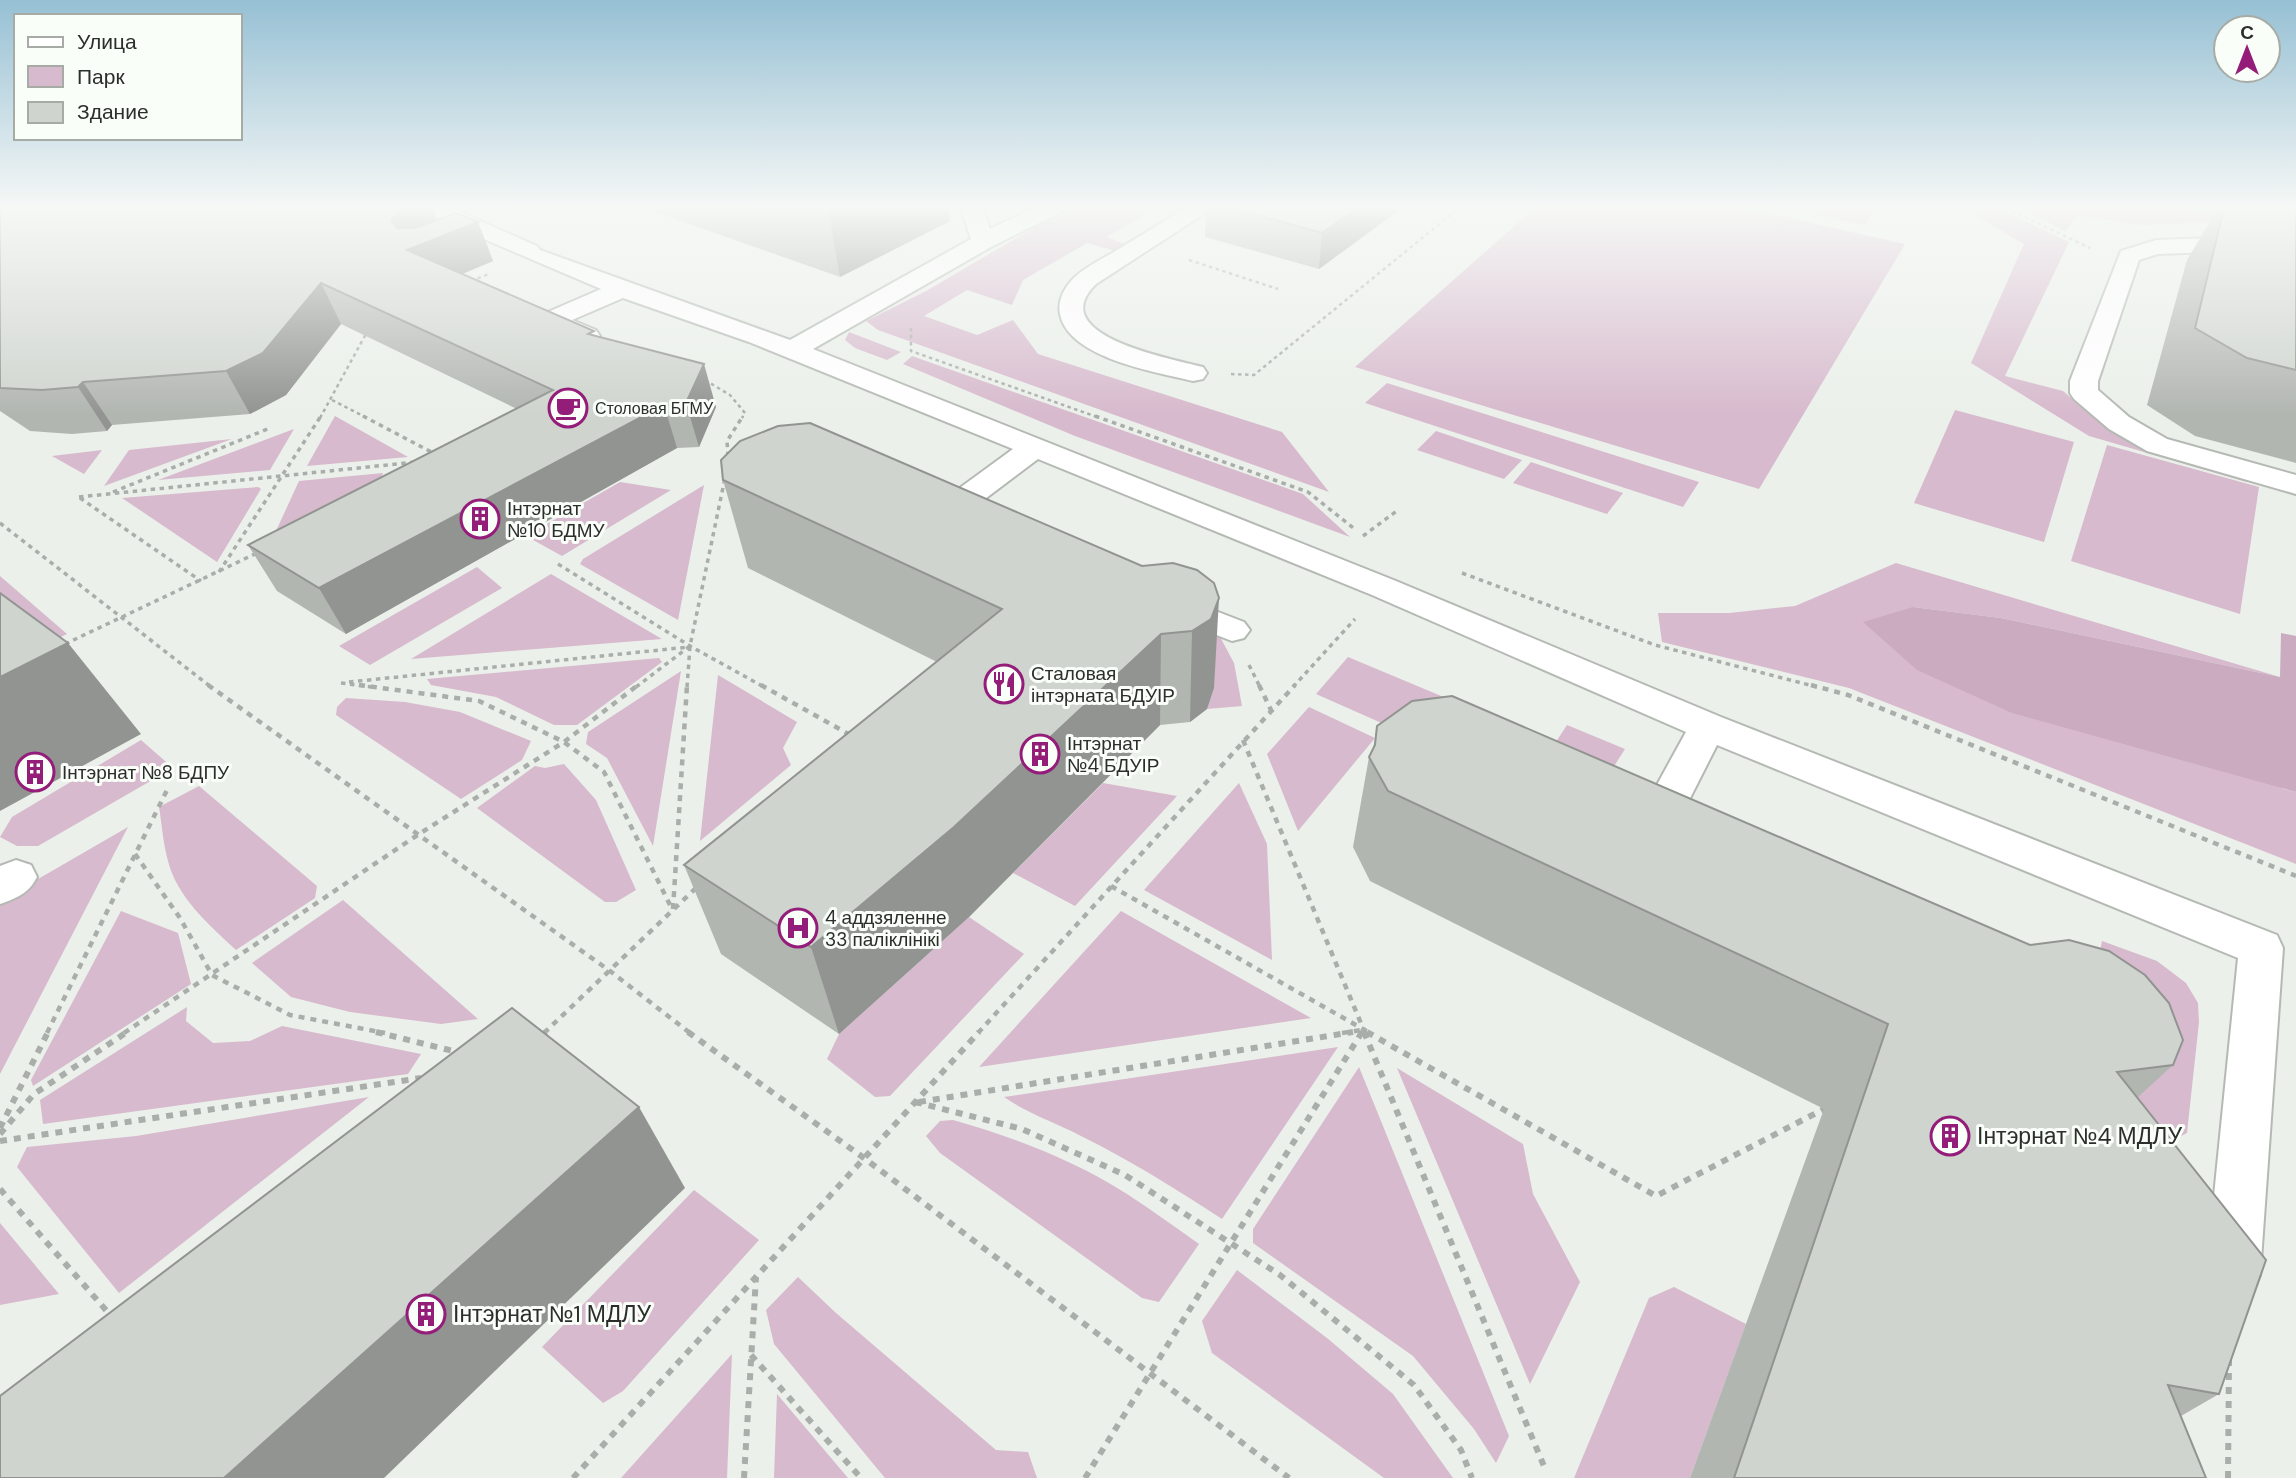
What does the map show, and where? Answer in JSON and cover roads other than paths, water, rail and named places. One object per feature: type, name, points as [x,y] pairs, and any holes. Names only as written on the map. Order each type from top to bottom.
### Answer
[{"type":"lane","points":[[592,277],[735,327],[1384,589],[1708,726],[2261,948],[2230,1309]]},
{"type":"lane","points":[[791,350],[921,277]]},
{"type":"lane","points":[[1090,277],[1079,286],[1072,303],[1071,315],[1077,329],[1095,344],[1193,373]]},
{"type":"lane","points":[[2121,277],[2084,381],[2084,393],[2119,423],[2157,445],[2296,485]]},
{"type":"lane","points":[[613,347],[550,320],[622,289]]},
{"type":"lane","points":[[984,528],[946,513],[1034,448]]},
{"type":"lane","points":[[1145,594],[1232,630]]},
{"type":"lane","points":[[1707,844],[1657,822],[1708,726]]},
{"type":"place","name":"Столовая БГМУ","points":[[568,408]]},
{"type":"place","name":"Інтэрнат №10 БДМУ","points":[[480,519]]},
{"type":"place","name":"Сталовая інтэрната БДУІР","points":[[1004,684]]},
{"type":"place","name":"Інтэрнат №4 БДУІР","points":[[1040,754]]},
{"type":"place","name":"Інтэрнат №8 БДПУ","points":[[35,772]]},
{"type":"place","name":"4 аддзяленне 33 паліклінікі","points":[[798,928]]},
{"type":"place","name":"Інтэрнат №4 МДЛУ","points":[[1950,1136]]},
{"type":"place","name":"Інтэрнат №1 МДЛУ","points":[[426,1314]]}]
